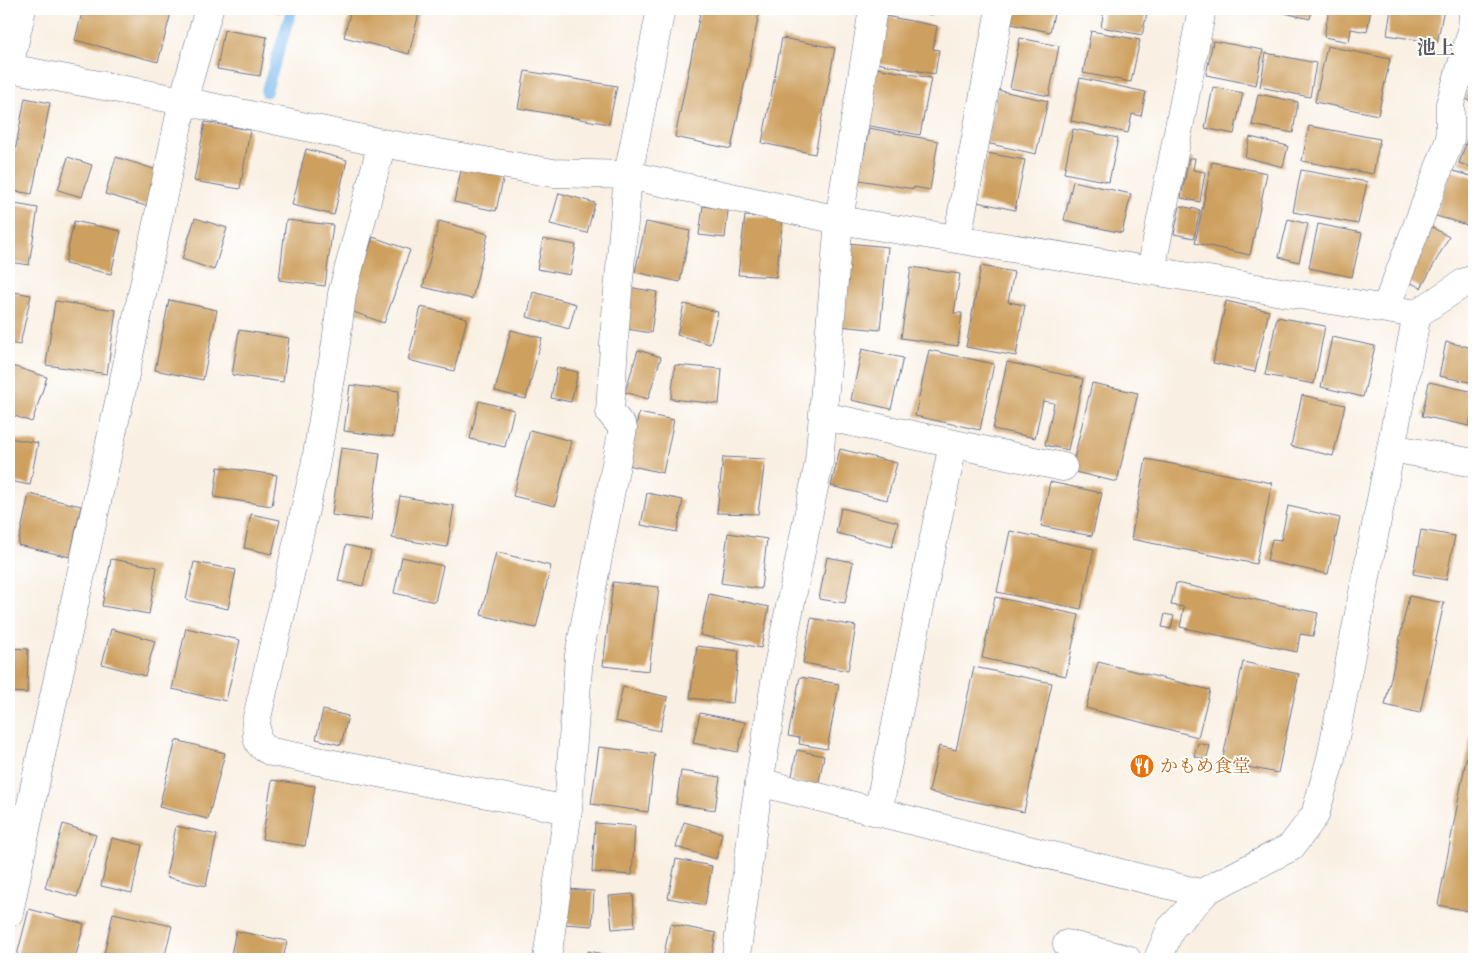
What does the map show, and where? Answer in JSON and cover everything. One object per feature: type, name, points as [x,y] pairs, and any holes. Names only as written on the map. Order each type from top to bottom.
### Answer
[{"type":"street","points":[[22,9],[9,67],[382,143],[553,173],[628,176],[839,220],[1417,314],[1465,282],[1474,279]]},
{"type":"street","points":[[9,913],[39,764],[125,375],[182,101],[210,9]]},
{"type":"street","points":[[547,959],[568,810],[579,655],[623,428],[610,412],[628,176],[661,9]]},
{"type":"street","points":[[736,959],[759,782],[776,676],[819,462],[839,220],[873,9]]},
{"type":"street","points":[[958,239],[1000,9]]},
{"type":"street","points":[[1152,271],[1202,9]]},
{"type":"street","points":[[1386,308],[1450,139],[1450,104],[1472,31],[1473,9]]},
{"type":"street","points":[[382,143],[342,294],[336,343],[315,466],[256,722],[257,741],[262,748],[272,752],[568,810]]},
{"type":"street","points":[[1158,959],[1170,928],[1209,889],[1291,847],[1315,816],[1331,758],[1417,314]]},
{"type":"street","points":[[823,416],[1063,467]]},
{"type":"street","points":[[878,812],[953,444]]},
{"type":"street","points":[[1391,448],[1474,462]]},
{"type":"street","points":[[759,782],[1204,894]]},
{"type":"street","points":[[1067,944],[1128,959]]},
{"type":"building","points":[[83,9],[172,9],[158,62],[75,40]]},
{"type":"building","points":[[262,9],[281,9],[280,13]]},
{"type":"building","points":[[351,9],[420,9],[409,54],[344,37]]},
{"type":"building","points":[[701,9],[760,9],[731,149],[675,137]]},
{"type":"building","points":[[907,9],[933,9],[932,15]]},
{"type":"building","points":[[1014,9],[1055,9],[1050,32],[1011,24]]},
{"type":"building","points":[[1104,9],[1148,9],[1142,35],[1101,27]]},
{"type":"building","points":[[1268,9],[1312,9],[1310,19]]},
{"type":"building","points":[[1329,9],[1371,9],[1367,32],[1351,29],[1349,42],[1324,37]]},
{"type":"building","points":[[1391,9],[1444,9],[1437,43],[1387,35]]},
{"type":"building","points":[[875,14],[937,26],[933,49],[939,50],[935,74],[866,61]]},
{"type":"building","points":[[224,30],[267,37],[260,76],[217,69]]},
{"type":"building","points":[[1091,31],[1140,40],[1131,82],[1083,73]]},
{"type":"building","points":[[782,38],[835,48],[815,154],[762,143]]},
{"type":"building","points":[[1020,38],[1059,46],[1049,96],[1010,88]]},
{"type":"building","points":[[1213,41],[1263,50],[1256,85],[1206,75]]},
{"type":"building","points":[[1327,46],[1390,59],[1378,115],[1315,102]]},
{"type":"building","points":[[1266,53],[1316,63],[1310,97],[1260,87]]},
{"type":"building","points":[[876,68],[931,78],[920,135],[865,125]]},
{"type":"building","points":[[1474,68],[1474,102],[1465,99]]},
{"type":"building","points":[[525,71],[617,86],[609,124],[518,108]]},
{"type":"building","points":[[1080,78],[1146,92],[1141,116],[1132,114],[1128,133],[1071,121]]},
{"type":"building","points":[[1213,87],[1243,93],[1234,134],[1205,128]]},
{"type":"building","points":[[997,90],[1048,101],[1036,154],[986,143]]},
{"type":"building","points":[[1258,94],[1298,102],[1293,133],[1252,125]]},
{"type":"building","points":[[25,98],[50,103],[32,194],[9,190]]},
{"type":"building","points":[[1474,120],[1474,168],[1459,163]]},
{"type":"building","points":[[205,122],[250,130],[240,189],[194,181]]},
{"type":"building","points":[[1309,126],[1380,139],[1373,174],[1302,161]]},
{"type":"building","points":[[869,128],[938,141],[930,190],[859,180]]},
{"type":"building","points":[[1073,129],[1118,138],[1109,182],[1064,173]]},
{"type":"building","points":[[1250,137],[1288,146],[1283,167],[1245,157]]},
{"type":"building","points":[[306,149],[347,160],[334,215],[292,205]]},
{"type":"building","points":[[987,153],[1025,160],[1015,210],[977,202]]},
{"type":"building","points":[[68,157],[92,165],[82,197],[58,190]]},
{"type":"building","points":[[116,157],[157,170],[146,206],[105,194]]},
{"type":"building","points":[[1189,158],[1195,158],[1193,170],[1205,172],[1200,202],[1181,198]]},
{"type":"building","points":[[1212,162],[1267,173],[1250,255],[1195,243]]},
{"type":"building","points":[[462,166],[504,175],[496,211],[454,202]]},
{"type":"building","points":[[1301,170],[1367,182],[1358,224],[1293,212]]},
{"type":"building","points":[[1450,170],[1474,177],[1474,227],[1436,216]]},
{"type":"building","points":[[1073,181],[1131,194],[1122,233],[1064,220]]},
{"type":"building","points":[[559,193],[595,203],[587,233],[550,224]]},
{"type":"building","points":[[9,203],[38,208],[29,265],[9,262]]},
{"type":"building","points":[[703,206],[728,210],[725,238],[699,235]]},
{"type":"building","points":[[1180,206],[1200,210],[1194,238],[1174,234]]},
{"type":"building","points":[[745,216],[783,218],[776,277],[738,275]]},
{"type":"building","points":[[195,218],[227,228],[214,270],[182,259]]},
{"type":"building","points":[[1288,219],[1308,224],[1299,262],[1279,257]]},
{"type":"building","points":[[286,220],[333,225],[325,286],[279,280]]},
{"type":"building","points":[[74,221],[121,231],[111,274],[65,264]]},
{"type":"building","points":[[439,221],[488,234],[472,299],[423,287]]},
{"type":"building","points":[[646,222],[690,231],[680,282],[635,272]]},
{"type":"building","points":[[1318,224],[1362,233],[1352,277],[1309,268]]},
{"type":"building","points":[[1428,225],[1449,237],[1421,288],[1400,277]]},
{"type":"building","points":[[373,237],[410,250],[384,323],[348,310]]},
{"type":"building","points":[[543,239],[576,245],[570,275],[537,269]]},
{"type":"building","points":[[848,243],[888,247],[880,330],[839,326]]},
{"type":"building","points":[[981,266],[1014,272],[1008,302],[1025,305],[1016,356],[966,347]]},
{"type":"building","points":[[911,267],[960,274],[954,313],[962,313],[958,346],[901,338]]},
{"type":"building","points":[[622,286],[657,292],[651,333],[615,327]]},
{"type":"building","points":[[9,291],[31,295],[20,345],[9,343]]},
{"type":"building","points":[[533,292],[576,304],[569,329],[527,317]]},
{"type":"building","points":[[169,300],[217,310],[203,380],[155,370]]},
{"type":"building","points":[[55,301],[116,310],[107,374],[46,365]]},
{"type":"building","points":[[1226,301],[1269,311],[1255,372],[1213,363]]},
{"type":"building","points":[[684,304],[718,312],[710,344],[677,335]]},
{"type":"building","points":[[421,307],[467,318],[454,371],[408,360]]},
{"type":"building","points":[[1277,317],[1325,326],[1314,384],[1265,375]]},
{"type":"building","points":[[239,330],[289,338],[283,382],[232,375]]},
{"type":"building","points":[[511,330],[542,338],[526,399],[495,391]]},
{"type":"building","points":[[1332,337],[1375,346],[1363,397],[1321,387]]},
{"type":"building","points":[[1446,342],[1474,348],[1474,383],[1439,376]]},
{"type":"building","points":[[862,349],[903,358],[891,409],[851,400]]},
{"type":"building","points":[[638,350],[661,357],[648,399],[625,392]]},
{"type":"building","points":[[929,350],[994,364],[980,430],[915,416]]},
{"type":"building","points":[[1007,362],[1083,379],[1068,450],[1045,445],[1054,403],[1043,401],[1035,438],[993,429]]},
{"type":"building","points":[[9,365],[47,377],[32,422],[9,414]]},
{"type":"building","points":[[675,365],[722,369],[719,404],[671,399]]},
{"type":"building","points":[[557,367],[578,372],[571,402],[551,398]]},
{"type":"building","points":[[1429,382],[1474,392],[1469,426],[1422,416]]},
{"type":"building","points":[[1092,383],[1138,393],[1117,482],[1071,471]]},
{"type":"building","points":[[350,385],[399,391],[393,437],[344,431]]},
{"type":"building","points":[[1302,395],[1345,405],[1333,456],[1291,446]]},
{"type":"building","points":[[479,401],[514,410],[505,447],[470,439]]},
{"type":"building","points":[[639,413],[674,420],[663,473],[628,465]]},
{"type":"building","points":[[530,430],[571,441],[555,506],[513,496]]},
{"type":"building","points":[[9,438],[38,443],[30,485],[9,481]]},
{"type":"building","points":[[341,448],[380,453],[371,520],[332,515]]},
{"type":"building","points":[[840,449],[897,463],[887,500],[831,486]]},
{"type":"building","points":[[723,457],[765,459],[758,514],[717,513]]},
{"type":"building","points":[[1146,459],[1272,483],[1256,564],[1131,539]]},
{"type":"building","points":[[218,467],[277,475],[272,506],[214,497]]},
{"type":"building","points":[[1050,482],[1102,493],[1092,536],[1041,526]]},
{"type":"building","points":[[647,493],[683,500],[677,532],[641,525]]},
{"type":"building","points":[[29,494],[81,506],[70,557],[18,545]]},
{"type":"building","points":[[400,496],[454,506],[447,547],[392,538]]},
{"type":"building","points":[[1288,506],[1340,518],[1328,574],[1267,561],[1272,539],[1281,540]]},
{"type":"building","points":[[841,508],[898,522],[892,547],[836,533]]},
{"type":"building","points":[[251,514],[280,520],[272,554],[244,548]]},
{"type":"building","points":[[1421,530],[1455,536],[1446,580],[1413,574]]},
{"type":"building","points":[[1010,531],[1094,549],[1081,609],[997,592]]},
{"type":"building","points":[[728,533],[767,539],[761,589],[721,583]]},
{"type":"building","points":[[346,545],[371,551],[363,586],[338,581]]},
{"type":"building","points":[[496,552],[551,566],[536,628],[481,615]]},
{"type":"building","points":[[402,557],[443,566],[435,602],[394,593]]},
{"type":"building","points":[[827,557],[853,562],[845,603],[819,599]]},
{"type":"building","points":[[111,559],[157,567],[149,614],[102,606]]},
{"type":"building","points":[[194,562],[236,570],[228,609],[186,600]]},
{"type":"building","points":[[613,582],[659,587],[649,671],[603,666]]},
{"type":"building","points":[[1176,583],[1318,613],[1313,636],[1300,634],[1297,652],[1180,627],[1184,607],[1171,605]]},
{"type":"building","points":[[709,594],[769,607],[761,648],[700,635]]},
{"type":"building","points":[[1409,596],[1444,603],[1420,713],[1385,705]]},
{"type":"building","points":[[995,597],[1079,615],[1066,676],[982,658]]},
{"type":"building","points":[[1165,614],[1174,616],[1171,629],[1162,627]]},
{"type":"building","points":[[811,618],[856,626],[848,671],[803,663]]},
{"type":"building","points":[[186,628],[240,640],[226,701],[172,689]]},
{"type":"building","points":[[111,629],[155,641],[145,676],[102,664]]},
{"type":"building","points":[[697,646],[739,651],[733,703],[690,698]]},
{"type":"building","points":[[9,648],[28,649],[27,693],[9,692]]},
{"type":"building","points":[[1098,662],[1210,690],[1198,737],[1086,708]]},
{"type":"building","points":[[1243,662],[1299,674],[1278,773],[1222,762]]},
{"type":"building","points":[[974,667],[1052,683],[1024,812],[929,792],[939,746],[956,750]]},
{"type":"building","points":[[800,677],[839,684],[827,749],[799,744],[800,738],[788,736]]},
{"type":"building","points":[[623,687],[668,697],[660,731],[615,721]]},
{"type":"building","points":[[323,710],[348,716],[341,745],[316,739]]},
{"type":"building","points":[[700,713],[745,722],[738,752],[693,743]]},
{"type":"building","points":[[1474,724],[1474,912],[1438,905]]},
{"type":"building","points":[[176,740],[225,753],[208,819],[159,807]]},
{"type":"building","points":[[1198,743],[1210,746],[1206,760],[1194,756]]},
{"type":"building","points":[[599,747],[655,754],[648,812],[591,804]]},
{"type":"building","points":[[797,750],[824,756],[818,786],[791,781]]},
{"type":"building","points":[[681,771],[720,777],[715,810],[676,804]]},
{"type":"building","points":[[272,780],[315,786],[305,846],[262,839]]},
{"type":"building","points":[[684,822],[722,833],[716,859],[676,847]]},
{"type":"building","points":[[595,823],[635,826],[632,875],[592,872]]},
{"type":"building","points":[[63,824],[96,835],[77,897],[45,888]]},
{"type":"building","points":[[176,826],[217,835],[206,886],[166,877]]},
{"type":"building","points":[[112,838],[142,845],[132,893],[101,886]]},
{"type":"building","points":[[676,859],[712,866],[705,905],[668,898]]},
{"type":"building","points":[[568,889],[594,891],[592,926],[565,924]]},
{"type":"building","points":[[633,894],[635,927],[612,929],[609,896]]},
{"type":"building","points":[[29,909],[84,924],[75,959],[16,959]]},
{"type":"building","points":[[113,913],[172,926],[164,959],[103,959]]},
{"type":"building","points":[[670,924],[716,933],[711,959],[663,959]]},
{"type":"building","points":[[236,931],[287,941],[283,959],[230,959]]},
{"type":"building","points":[[588,951],[621,957],[621,959],[587,959]]},
{"type":"waterway","points":[[266,92],[292,9]]},
{"type":"place","name":"かもめ食堂","points":[[1142,766]]},
{"type":"district","name":"池上","points":[[1436,47]]}]
